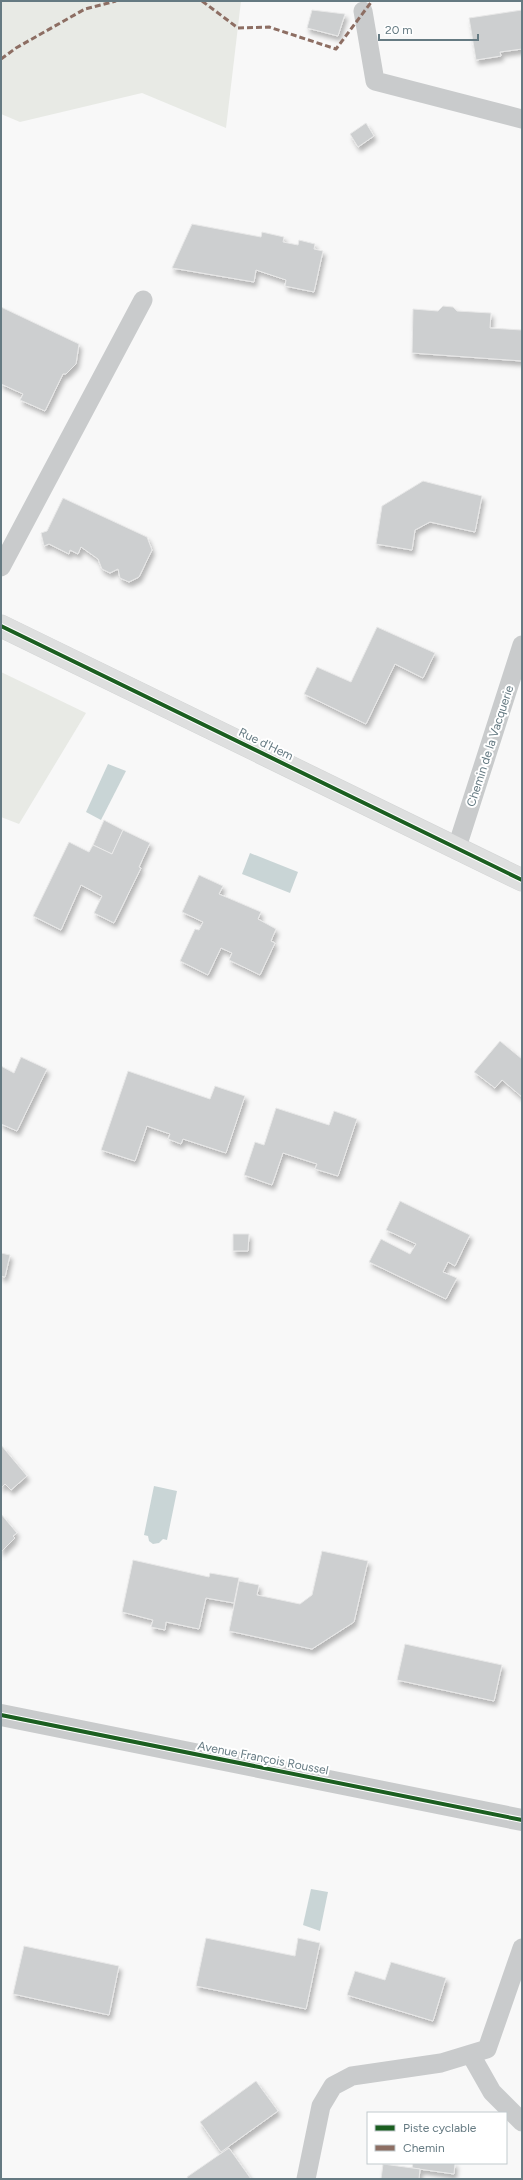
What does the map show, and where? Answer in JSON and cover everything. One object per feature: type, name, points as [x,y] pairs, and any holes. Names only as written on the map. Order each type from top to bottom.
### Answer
[{"type":"main road","name":"Rue d'Hem","points":[[1,626],[522,880]]},
{"type":"street","name":"Avenue François Roussel","points":[[1,1715],[522,1820]]},
{"type":"lane","points":[[363,11],[375,81],[522,119]]},
{"type":"lane","points":[[1,567],[143,300]]},
{"type":"lane","name":"Chemin de la Vacquerie","points":[[457,847],[522,645]]},
{"type":"lane","points":[[306,2179],[321,2106],[333,2086],[352,2076],[441,2063],[487,2049],[522,1948]]},
{"type":"lane","points":[[471,2055],[492,2092],[522,2122]]},
{"type":"shaded area","points":[[1,1],[241,1],[226,128],[142,93],[20,122],[1,114]]},
{"type":"shaded area","points":[[1,672],[86,713],[19,824],[1,817]]},
{"type":"shaded area","points":[[108,764],[126,771],[101,820],[86,812]]},
{"type":"shaded area","points":[[250,853],[298,872],[290,893],[242,874]]},
{"type":"shaded area","points":[[154,1486],[177,1491],[167,1540],[163,1539],[159,1543],[153,1544],[149,1541],[148,1536],[144,1535]]},
{"type":"shaded area","points":[[311,1889],[328,1892],[320,1931],[303,1925]]},
{"type":"building","points":[[312,10],[345,14],[338,36],[307,28]]},
{"type":"building","points":[[522,10],[522,49],[500,52],[501,56],[476,60],[469,18]]},
{"type":"building","points":[[366,123],[374,136],[358,147],[350,134]]},
{"type":"building","points":[[192,224],[261,237],[262,232],[284,237],[283,242],[298,245],[299,240],[315,244],[314,249],[323,251],[314,292],[285,286],[286,280],[256,270],[254,282],[172,268]]},
{"type":"building","points":[[443,306],[453,307],[457,311],[491,313],[490,328],[522,330],[522,361],[412,353],[413,309],[438,311]]},
{"type":"building","points":[[1,307],[79,344],[76,364],[66,374],[63,374],[45,411],[20,400],[23,394],[1,384]]},
{"type":"building","points":[[423,481],[482,496],[475,532],[430,522],[415,530],[412,550],[376,544],[382,506]]},
{"type":"building","points":[[63,498],[147,537],[152,550],[139,577],[129,582],[120,578],[118,569],[110,573],[102,569],[98,559],[81,547],[78,554],[70,550],[69,554],[49,544],[44,546],[41,533],[47,531]]},
{"type":"building","points":[[377,627],[435,653],[423,678],[395,664],[366,724],[304,694],[317,667],[351,682]]},
{"type":"building","points":[[104,820],[123,830],[112,854],[93,845]]},
{"type":"building","points":[[123,830],[150,843],[139,867],[141,868],[114,923],[94,913],[102,896],[81,885],[61,930],[33,916],[69,842],[89,852],[93,845],[112,854]]},
{"type":"building","points":[[199,875],[223,886],[219,894],[261,912],[258,919],[276,929],[271,941],[275,943],[260,975],[229,960],[232,953],[221,948],[208,975],[180,961],[195,929],[199,930],[203,922],[182,912]]},
{"type":"building","points":[[500,1041],[522,1059],[522,1097],[502,1080],[495,1088],[474,1072]]},
{"type":"building","points":[[21,1057],[47,1069],[17,1131],[1,1124],[1,1066],[14,1073]]},
{"type":"building","points":[[128,1071],[210,1099],[215,1086],[245,1096],[226,1153],[183,1139],[181,1144],[168,1139],[170,1134],[147,1126],[135,1161],[101,1150]]},
{"type":"building","points":[[276,1108],[329,1125],[334,1111],[357,1119],[338,1176],[315,1169],[317,1164],[283,1153],[272,1185],[244,1175],[255,1142],[264,1145]]},
{"type":"building","points":[[400,1201],[470,1235],[455,1266],[448,1262],[443,1272],[457,1278],[446,1299],[369,1262],[381,1239],[410,1254],[416,1244],[386,1230]]},
{"type":"building","points":[[233,1234],[249,1234],[248,1251],[233,1251]]},
{"type":"building","points":[[1,1253],[10,1255],[5,1277],[1,1276]]},
{"type":"building","points":[[1,1445],[27,1476],[11,1490],[5,1484],[1,1488]]},
{"type":"building","points":[[1,1514],[17,1533],[13,1536],[15,1538],[1,1552]]},
{"type":"building","points":[[322,1551],[368,1561],[354,1622],[312,1649],[229,1631],[239,1581],[259,1585],[257,1595],[300,1604],[312,1595]]},
{"type":"building","points":[[133,1560],[209,1577],[210,1573],[239,1578],[234,1603],[206,1598],[199,1629],[166,1622],[165,1630],[151,1627],[153,1620],[122,1612]]},
{"type":"building","points":[[405,1644],[502,1665],[494,1701],[397,1680]]},
{"type":"building","points":[[206,1938],[295,1956],[298,1938],[320,1943],[306,2009],[196,1986]]},
{"type":"building","points":[[24,1946],[119,1966],[109,2015],[13,1994]]},
{"type":"building","points":[[391,1962],[446,1978],[433,2021],[347,1995],[355,1971],[385,1980]]},
{"type":"building","points":[[256,2081],[278,2111],[221,2152],[200,2122]]},
{"type":"building","points":[[229,2148],[251,2179],[188,2179],[187,2177]]},
{"type":"building","points":[[383,2164],[420,2169],[419,2179],[381,2179]]},
{"type":"building","points":[[413,2164],[455,2164],[454,2174],[412,2168]]},
{"type":"marked path","points":[[1,59],[16,48],[85,9],[116,1]]},
{"type":"marked path","points":[[202,1],[238,28],[269,27],[336,49],[372,1]]},
{"type":"cycle path","points":[[1,626],[522,880]]},
{"type":"cycle path","points":[[1,1715],[522,1820]]}]
